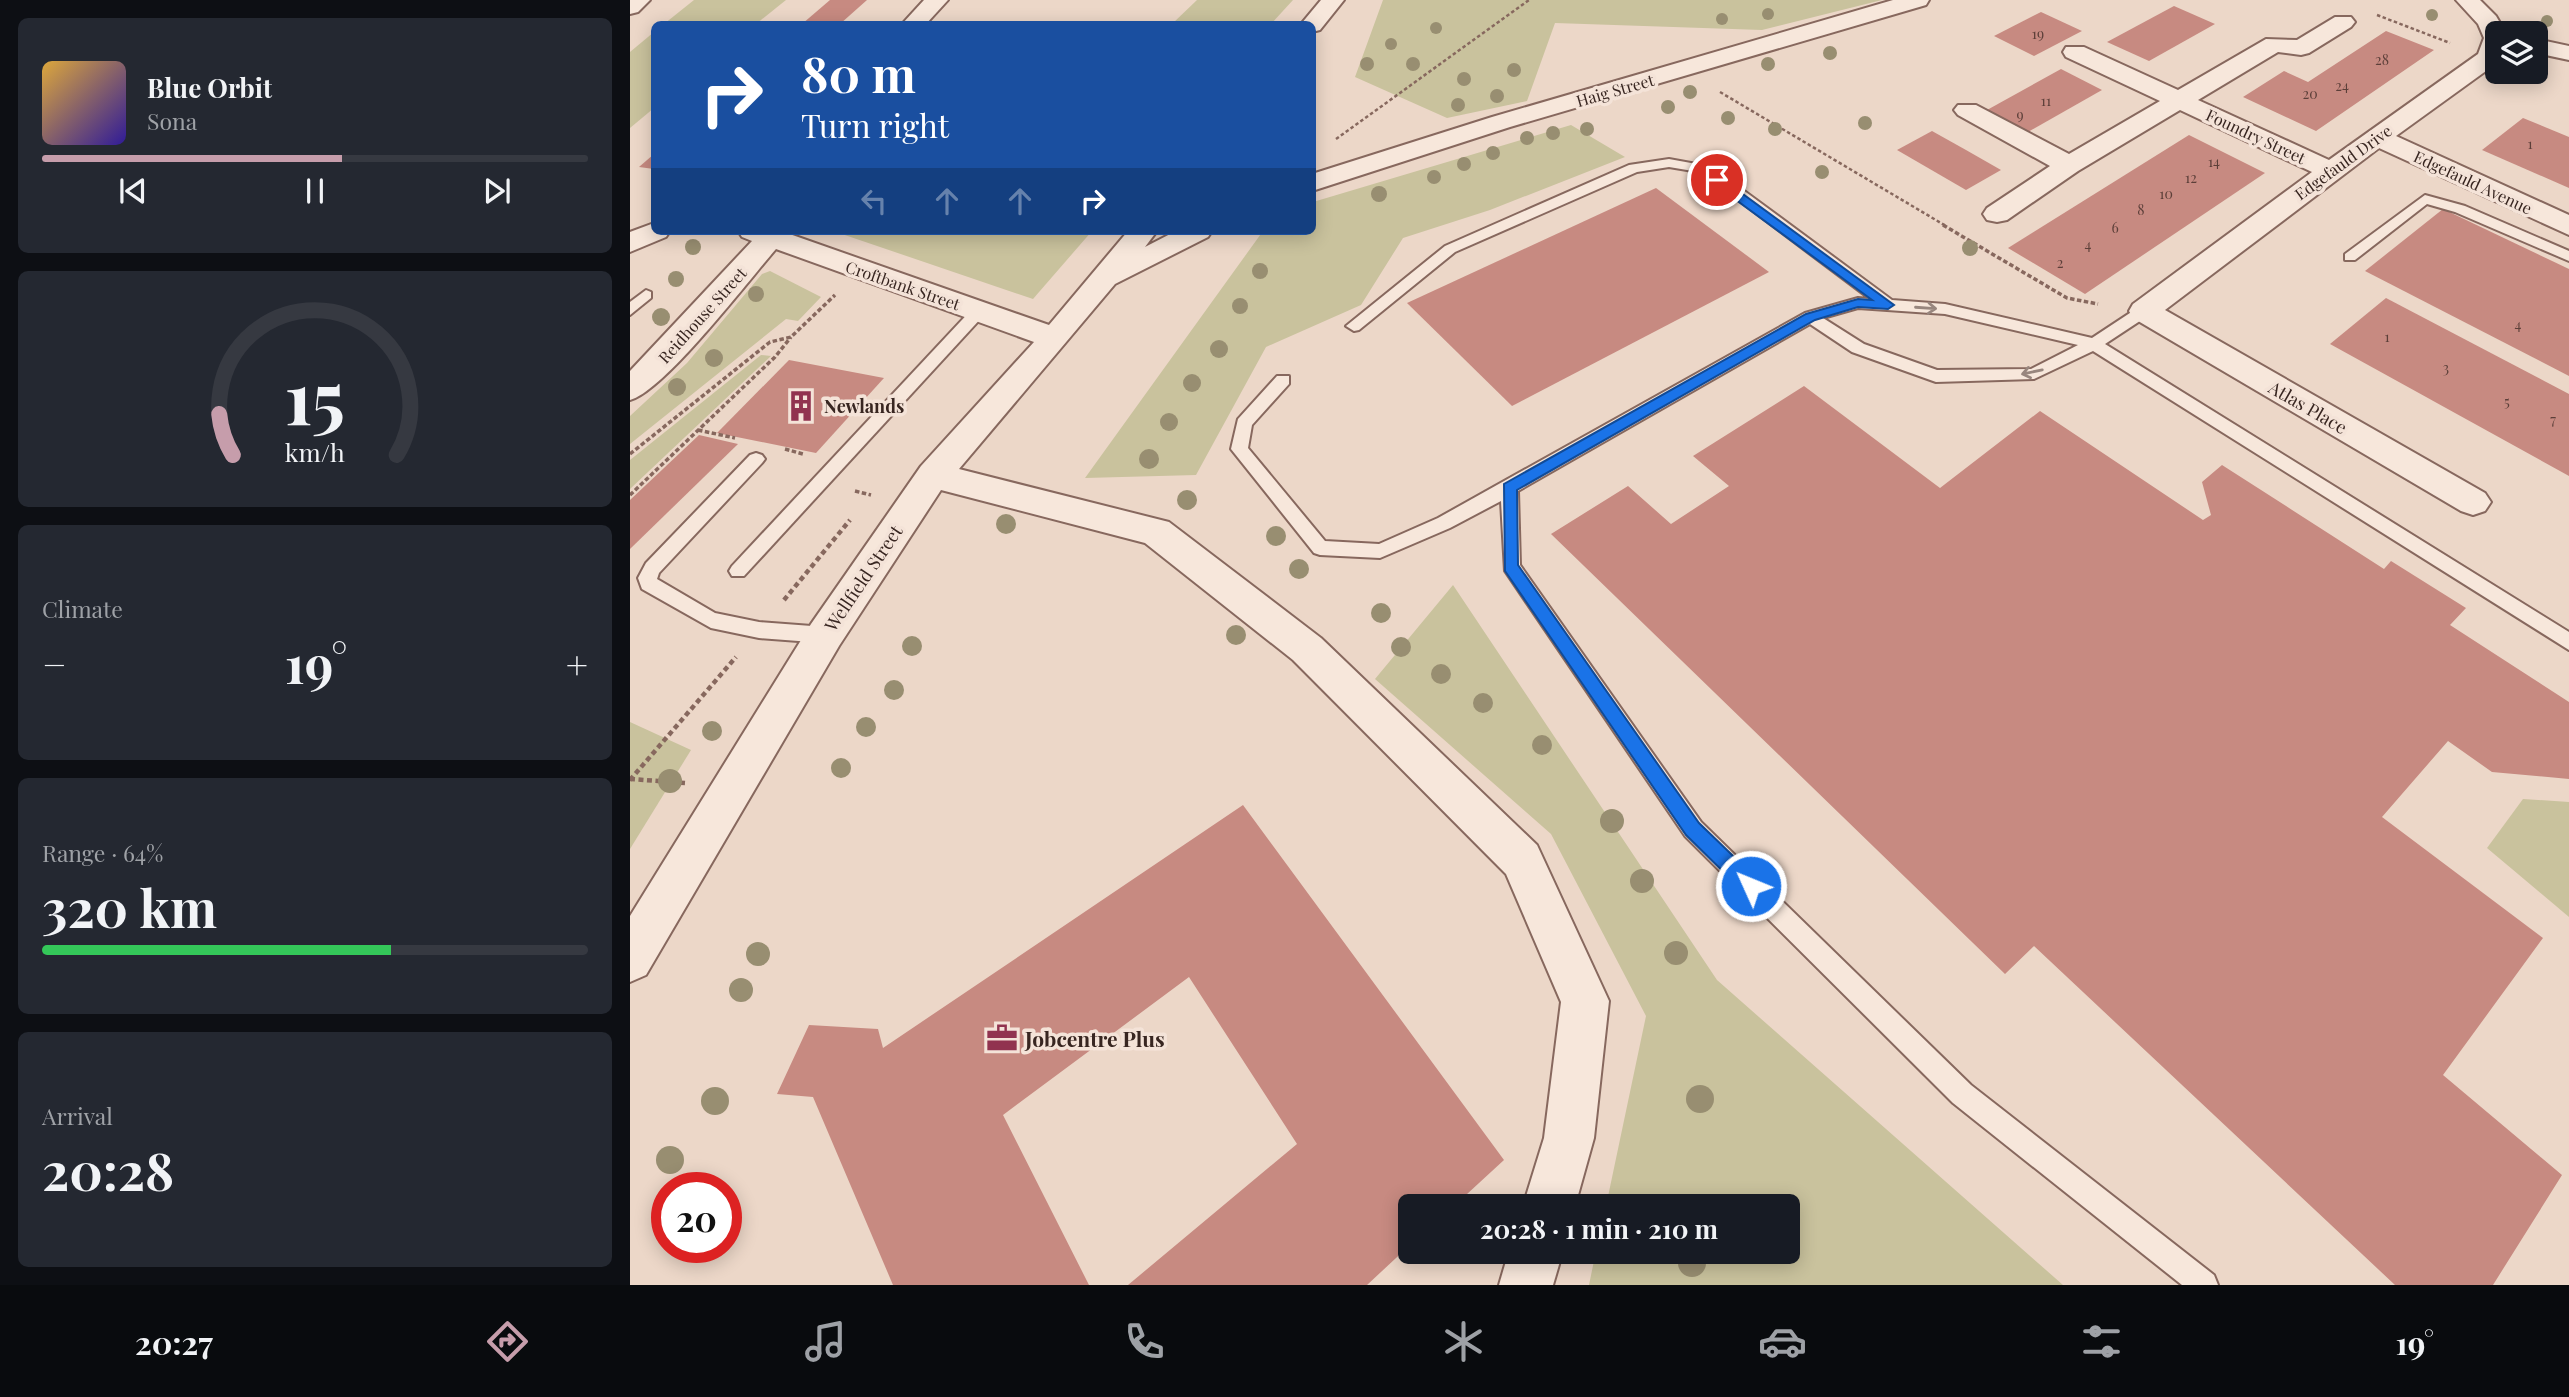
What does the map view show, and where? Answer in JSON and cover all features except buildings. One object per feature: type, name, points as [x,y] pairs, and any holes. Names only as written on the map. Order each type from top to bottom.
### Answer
[{"type":"street","points":[[630,7],[639,0]]},
{"type":"street","points":[[916,21],[937,0]]},
{"type":"street","points":[[1315,21],[1333,0]]},
{"type":"street","name":"Haig Street","points":[[1316,182],[1501,122],[1918,0]]},
{"type":"street","points":[[2466,0],[2488,21]]},
{"type":"street","name":"Foundry Street","points":[[1997,214],[2069,165],[2182,101],[2274,44],[2301,48],[2343,22]]},
{"type":"street","points":[[2548,49],[2569,53]]},
{"type":"street","name":"Foundry Street","points":[[2076,52],[2331,171]]},
{"type":"street","name":"Edgefauld Drive","points":[[2144,311],[2377,137],[2485,52]]},
{"type":"street","points":[[1967,110],[2069,165]]},
{"type":"street","name":"Edgefauld Avenue","points":[[2377,137],[2569,226]]},
{"type":"street","points":[[630,243],[651,233]]},
{"type":"street","name":"Reidhouse Street","points":[[630,389],[668,354],[761,235]]},
{"type":"street","name":"Croftbank Street","points":[[765,235],[1055,338]]},
{"type":"street","name":"Wellfield Street","points":[[630,959],[825,635],[933,475],[1055,338],[1140,235]]},
{"type":"street","points":[[1100,282],[1190,235]]},
{"type":"street","name":"Atlas Place","points":[[2144,311],[2473,502]]},
{"type":"street","points":[[933,475],[1157,532],[1307,649],[1522,860],[1585,1001],[1569,1138],[1553,1194]]},
{"type":"street","points":[[1526,1285],[1532,1264]]},
{"type":"lane","points":[[1354,326],[1450,249],[1634,168],[1669,163],[1697,168],[1738,192],[1888,305]]},
{"type":"lane","points":[[2350,257],[2425,199],[2460,209],[2516,231],[2569,256]]},
{"type":"lane","points":[[2516,231],[2539,212]]},
{"type":"lane","points":[[630,310],[646,295]]},
{"type":"lane","points":[[1283,380],[1244,423],[1239,449],[1320,548],[1380,551],[1444,523],[1509,488],[1811,317],[1858,303],[1945,309],[2094,344],[2569,642]]},
{"type":"lane","points":[[738,571],[979,311]]},
{"type":"lane","points":[[1811,317],[1858,348],[1937,376],[2034,374],[2094,344],[2144,311]]},
{"type":"lane","points":[[756,459],[652,568],[647,578],[649,584],[711,620],[759,630],[825,635]]},
{"type":"lane","points":[[1509,488],[1511,566],[1693,829],[1962,1094],[2204,1285]]},
{"type":"path","points":[[1334,141],[1529,0]]},
{"type":"path","points":[[2375,15],[2485,43]]},
{"type":"path","points":[[1684,70],[2067,298],[2144,311]]},
{"type":"path","points":[[630,495],[862,270]]},
{"type":"path","points":[[630,454],[770,342],[791,337]]},
{"type":"shaded area","points":[[694,0],[786,0],[760,21],[668,21]]},
{"type":"shaded area","points":[[1197,0],[1293,0],[1274,21],[1175,21]]},
{"type":"shaded area","points":[[1383,0],[1882,0],[1762,30],[1555,23],[1527,101],[1447,118],[1355,77]]},
{"type":"shaded area","points":[[651,34],[651,110],[630,128],[630,52]]},
{"type":"shaded area","points":[[1571,125],[1625,157],[1490,210],[1403,238],[1361,305],[1266,347],[1196,475],[1085,478],[1260,235],[1316,235],[1316,201]]},
{"type":"shaded area","points":[[845,235],[1089,235],[1033,299]]},
{"type":"shaded area","points":[[770,271],[821,297],[798,321],[786,319],[630,444],[630,416],[687,363],[762,274]]},
{"type":"shaded area","points":[[761,355],[771,356],[630,489],[630,460]]},
{"type":"shaded area","points":[[1453,585],[1717,980],[2063,1285],[1589,1285],[1593,1264],[1800,1264],[1800,1194],[1609,1194],[1646,1016],[1551,834],[1375,679]]},
{"type":"shaded area","points":[[630,722],[691,750],[630,849]]},
{"type":"shaded area","points":[[2523,799],[2569,802],[2569,917],[2487,848]]},
{"type":"place","name":"Newlands","points":[[801,406]]},
{"type":"place","name":"Jobcentre Plus","points":[[1002,1038]]},
{"type":"route","points":[[1717,180],[1738,192],[1888,305],[1858,303],[1811,317],[1509,488],[1511,566],[1693,829],[1751,886]]}]
